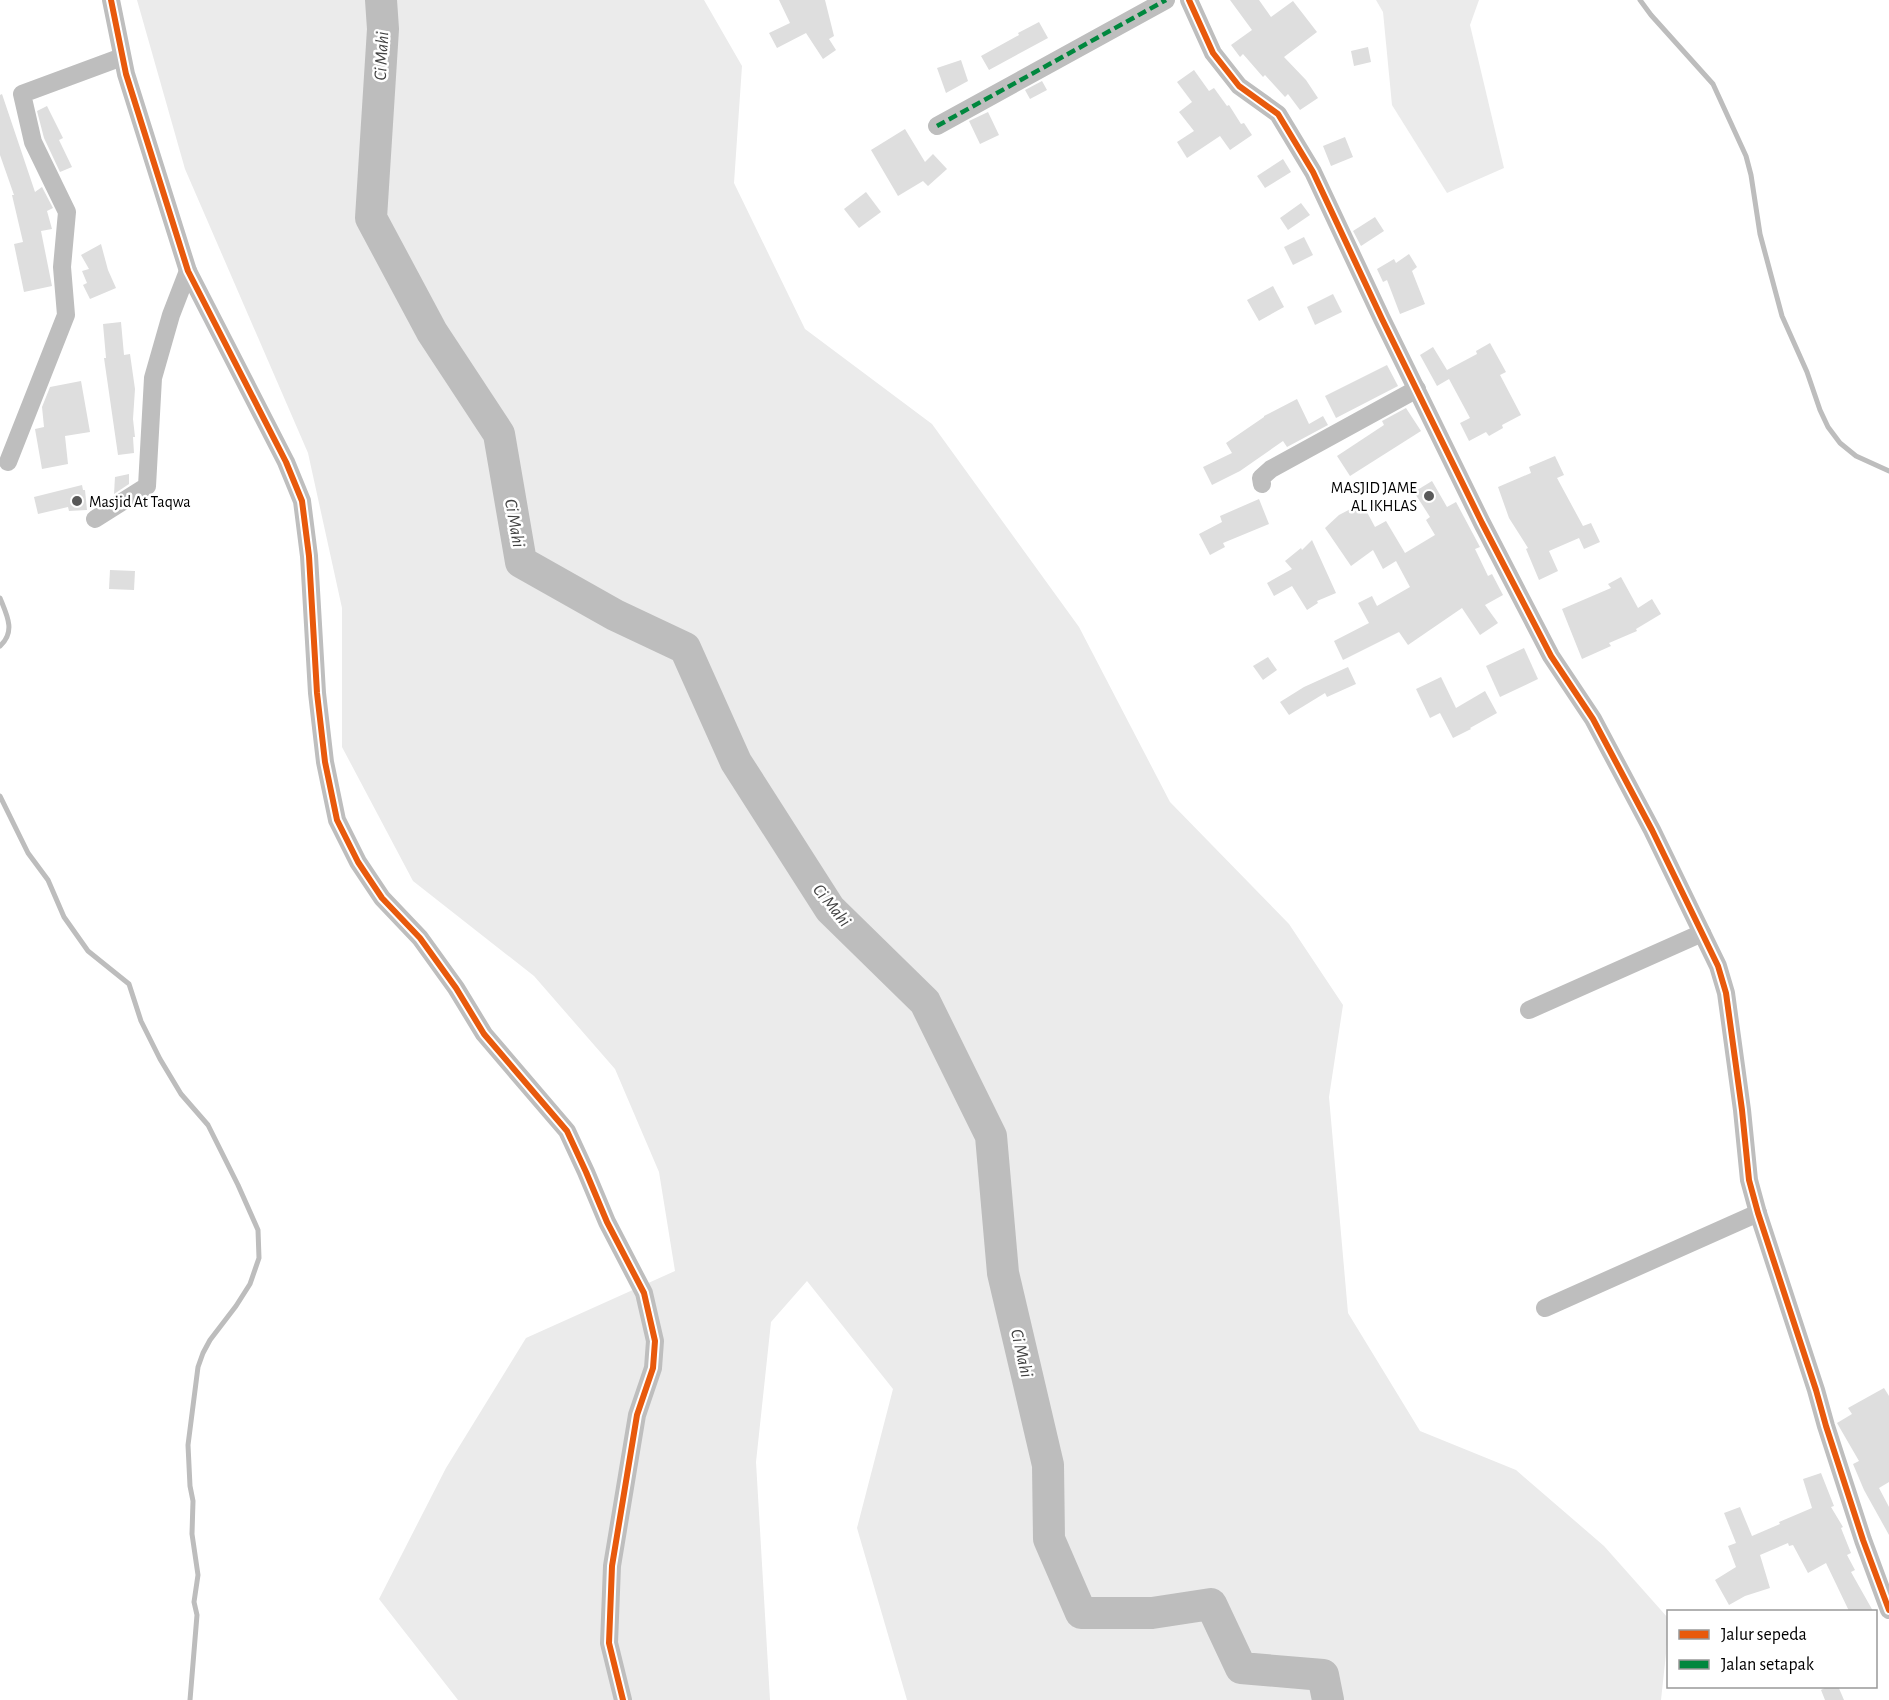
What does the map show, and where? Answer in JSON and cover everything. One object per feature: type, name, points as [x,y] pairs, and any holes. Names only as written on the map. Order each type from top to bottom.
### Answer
[{"type":"street","points":[[111,0],[126,74],[188,271],[278,445],[302,501],[309,556],[317,693],[325,762],[337,819],[358,862],[382,898],[420,938],[456,988],[484,1034],[567,1131],[607,1222],[644,1293],[655,1341],[653,1368],[637,1415],[612,1566],[609,1642],[623,1700]]},
{"type":"street","points":[[937,126],[1166,0]]},
{"type":"street","points":[[1189,0],[1213,53],[1239,86],[1278,114],[1313,172],[1482,523],[1551,656],[1593,719],[1652,830],[1718,966],[1726,993],[1749,1180],[1856,1520],[1889,1610]]},
{"type":"street","points":[[8,462],[66,315],[62,267],[68,212],[33,142],[22,94],[122,57]]},
{"type":"street","points":[[95,519],[147,486],[153,378],[171,315],[188,271]]},
{"type":"street","points":[[1262,484],[1261,478],[1271,469],[1417,388]]},
{"type":"street","points":[[1529,1010],[1702,933]]},
{"type":"street","points":[[1545,1308],[1758,1213]]},
{"type":"shaded area","points":[[137,0],[704,0],[742,66],[734,183],[805,329],[932,424],[1079,627],[1170,802],[1289,924],[1343,1005],[1329,1097],[1348,1313],[1420,1431],[1516,1470],[1604,1546],[1667,1617],[1667,1644],[1661,1700],[907,1700],[857,1528],[893,1389],[807,1281],[771,1322],[756,1462],[770,1700],[458,1700],[379,1599],[446,1468],[526,1338],[675,1271],[659,1172],[615,1069],[534,976],[413,881],[342,747],[342,608],[308,453],[185,169]]},
{"type":"shaded area","points":[[1376,0],[1479,0],[1470,25],[1504,168],[1447,193],[1392,105],[1383,12]]},
{"type":"building","points":[[779,0],[825,0],[834,36],[829,39],[836,50],[823,59],[806,33],[777,48],[769,33],[790,23]]},
{"type":"building","points":[[1230,0],[1259,0],[1271,17],[1293,1],[1317,32],[1284,57],[1306,80],[1318,98],[1300,110],[1288,94],[1285,97],[1243,54],[1240,57],[1231,45],[1252,30]]},
{"type":"building","points":[[1039,22],[1048,38],[989,70],[981,56]]},
{"type":"building","points":[[1368,47],[1371,62],[1354,66],[1351,51]]},
{"type":"building","points":[[961,60],[968,81],[946,93],[937,68]]},
{"type":"building","points":[[1194,70],[1209,91],[1214,88],[1252,135],[1230,150],[1220,136],[1187,158],[1177,142],[1194,131],[1179,112],[1192,102],[1177,82]]},
{"type":"building","points":[[1042,81],[1047,90],[1030,99],[1025,90]]},
{"type":"building","points":[[2,94],[35,192],[42,187],[53,208],[47,211],[52,229],[41,231],[52,286],[24,292],[14,244],[23,242],[12,195],[14,195],[0,155],[0,95]]},
{"type":"building","points":[[47,106],[63,138],[59,140],[72,167],[60,172],[44,138],[37,111]]},
{"type":"building","points":[[988,112],[999,135],[980,144],[969,121]]},
{"type":"building","points":[[905,129],[925,162],[933,154],[947,169],[928,186],[923,181],[898,196],[871,150]]},
{"type":"building","points":[[1345,137],[1353,157],[1331,166],[1323,146]]},
{"type":"building","points":[[1283,159],[1291,172],[1265,188],[1257,176]]},
{"type":"building","points":[[866,192],[881,212],[859,228],[844,209]]},
{"type":"building","points":[[1301,203],[1310,215],[1288,230],[1280,218]]},
{"type":"building","points":[[1375,217],[1384,231],[1361,246],[1353,231]]},
{"type":"building","points":[[1304,237],[1313,255],[1293,265],[1284,247]]},
{"type":"building","points":[[101,244],[116,288],[90,299],[83,285],[87,283],[82,271],[89,269],[81,255]]},
{"type":"building","points":[[1409,254],[1417,267],[1412,271],[1425,304],[1400,314],[1387,280],[1383,282],[1377,269],[1394,259],[1396,263]]},
{"type":"building","points":[[1273,286],[1284,307],[1259,321],[1247,300]]},
{"type":"building","points":[[1333,294],[1342,312],[1315,325],[1307,307]]},
{"type":"building","points":[[121,322],[124,355],[130,354],[135,389],[133,419],[135,437],[133,437],[134,453],[118,455],[104,358],[106,358],[103,324]]},
{"type":"building","points":[[1490,343],[1506,372],[1500,375],[1521,415],[1502,425],[1503,428],[1489,436],[1486,432],[1469,441],[1460,423],[1470,418],[1449,379],[1437,386],[1420,355],[1433,347],[1447,370],[1477,354],[1476,351]]},
{"type":"building","points":[[1387,365],[1398,386],[1336,418],[1325,396]]},
{"type":"building","points":[[81,381],[90,432],[65,436],[68,464],[42,469],[35,429],[44,427],[42,407],[50,387]]},
{"type":"building","points":[[1297,399],[1309,424],[1323,416],[1328,425],[1287,447],[1283,441],[1240,471],[1212,485],[1203,467],[1232,453],[1226,443],[1264,416]]},
{"type":"building","points":[[1406,408],[1421,431],[1350,476],[1337,456],[1384,425],[1382,421]]},
{"type":"building","points":[[1555,456],[1564,475],[1557,478],[1583,526],[1591,523],[1600,542],[1584,549],[1579,538],[1549,551],[1558,571],[1539,580],[1526,549],[1528,548],[1509,518],[1498,487],[1531,473],[1529,467]]},
{"type":"building","points":[[129,474],[129,484],[114,494],[115,477]]},
{"type":"building","points":[[1432,481],[1447,507],[1456,502],[1480,547],[1475,549],[1488,576],[1492,574],[1503,595],[1485,605],[1498,623],[1480,635],[1462,608],[1408,645],[1399,632],[1343,660],[1334,641],[1369,623],[1358,603],[1372,596],[1377,606],[1410,587],[1396,561],[1383,569],[1373,550],[1351,566],[1325,528],[1339,515],[1362,503],[1375,527],[1386,521],[1405,553],[1435,535],[1426,520],[1430,517],[1414,492]]},
{"type":"building","points":[[82,485],[85,490],[87,510],[69,511],[68,507],[38,514],[34,497]]},
{"type":"building","points":[[1259,499],[1269,524],[1223,543],[1225,547],[1210,555],[1199,534],[1222,522],[1220,516]]},
{"type":"building","points":[[1312,540],[1336,593],[1317,601],[1318,603],[1307,610],[1292,586],[1274,596],[1267,583],[1292,569],[1285,561]]},
{"type":"building","points":[[110,570],[135,571],[134,590],[109,589]]},
{"type":"building","points":[[1621,577],[1638,608],[1652,599],[1661,614],[1636,629],[1637,631],[1609,643],[1611,646],[1582,659],[1562,609],[1611,588],[1608,584]]},
{"type":"building","points":[[1524,648],[1538,679],[1500,697],[1486,666]]},
{"type":"building","points":[[1268,657],[1277,670],[1263,680],[1253,666]]},
{"type":"building","points":[[1348,667],[1356,684],[1327,697],[1325,693],[1289,715],[1280,702],[1304,687]]},
{"type":"building","points":[[1441,677],[1456,708],[1485,691],[1497,713],[1453,738],[1440,713],[1430,718],[1416,689]]},
{"type":"building","points":[[1884,1388],[1889,1396],[1889,1482],[1879,1488],[1889,1507],[1889,1535],[1864,1490],[1853,1464],[1859,1461],[1837,1423],[1852,1414],[1848,1408]]},
{"type":"building","points":[[1821,1473],[1834,1506],[1831,1507],[1843,1527],[1841,1528],[1851,1553],[1847,1555],[1855,1570],[1851,1572],[1872,1610],[1849,1610],[1826,1563],[1808,1573],[1793,1545],[1789,1546],[1788,1543],[1760,1555],[1770,1588],[1745,1596],[1729,1605],[1715,1580],[1736,1567],[1728,1546],[1736,1543],[1724,1513],[1740,1507],[1752,1536],[1780,1524],[1779,1522],[1812,1508],[1803,1479]]},
{"type":"building","points":[[1839,1688],[1844,1700],[1825,1700],[1821,1690]]},
{"type":"waterway","name":"Ci Mahi","points":[[381,0],[383,29],[371,218],[432,332],[499,434],[521,562],[615,615],[685,648],[736,762],[830,909],[925,1002],[991,1136],[1003,1273],[1048,1465],[1049,1539],[1081,1613],[1152,1613],[1211,1604],[1241,1668],[1323,1675],[1328,1700]]},
{"type":"waterway","points":[[1640,0],[1713,84],[1746,156],[1760,234],[1782,316],[1828,427],[1840,443],[1856,456],[1889,471]]},
{"type":"waterway","points":[[0,598],[9,623],[8,635],[0,646]]},
{"type":"waterway","points":[[0,796],[28,853],[48,880],[64,917],[88,951],[129,984],[141,1021],[160,1059],[181,1094],[208,1125],[258,1230],[259,1258],[250,1284],[210,1340],[198,1367],[188,1445],[193,1501],[192,1534],[198,1575],[194,1602],[197,1615],[190,1700]]},
{"type":"marked path","points":[[937,126],[1166,0]]},
{"type":"cycle path","points":[[111,0],[126,74],[188,271],[286,462],[302,501],[309,556],[317,693],[325,762],[337,820],[358,862],[382,898],[420,938],[456,988],[484,1034],[567,1131],[607,1222],[644,1293],[655,1341],[653,1368],[637,1415],[612,1566],[609,1643],[623,1700]]},
{"type":"cycle path","points":[[1189,0],[1213,53],[1239,86],[1278,114],[1313,172],[1482,523],[1551,656],[1593,719],[1652,830],[1718,966],[1726,993],[1749,1180],[1863,1540],[1889,1610]]},
{"type":"place","name":"MASJID JAME AL IKHLAS","points":[[1429,496]]},
{"type":"place","name":"Masjid At Taqwa","points":[[77,501]]}]
